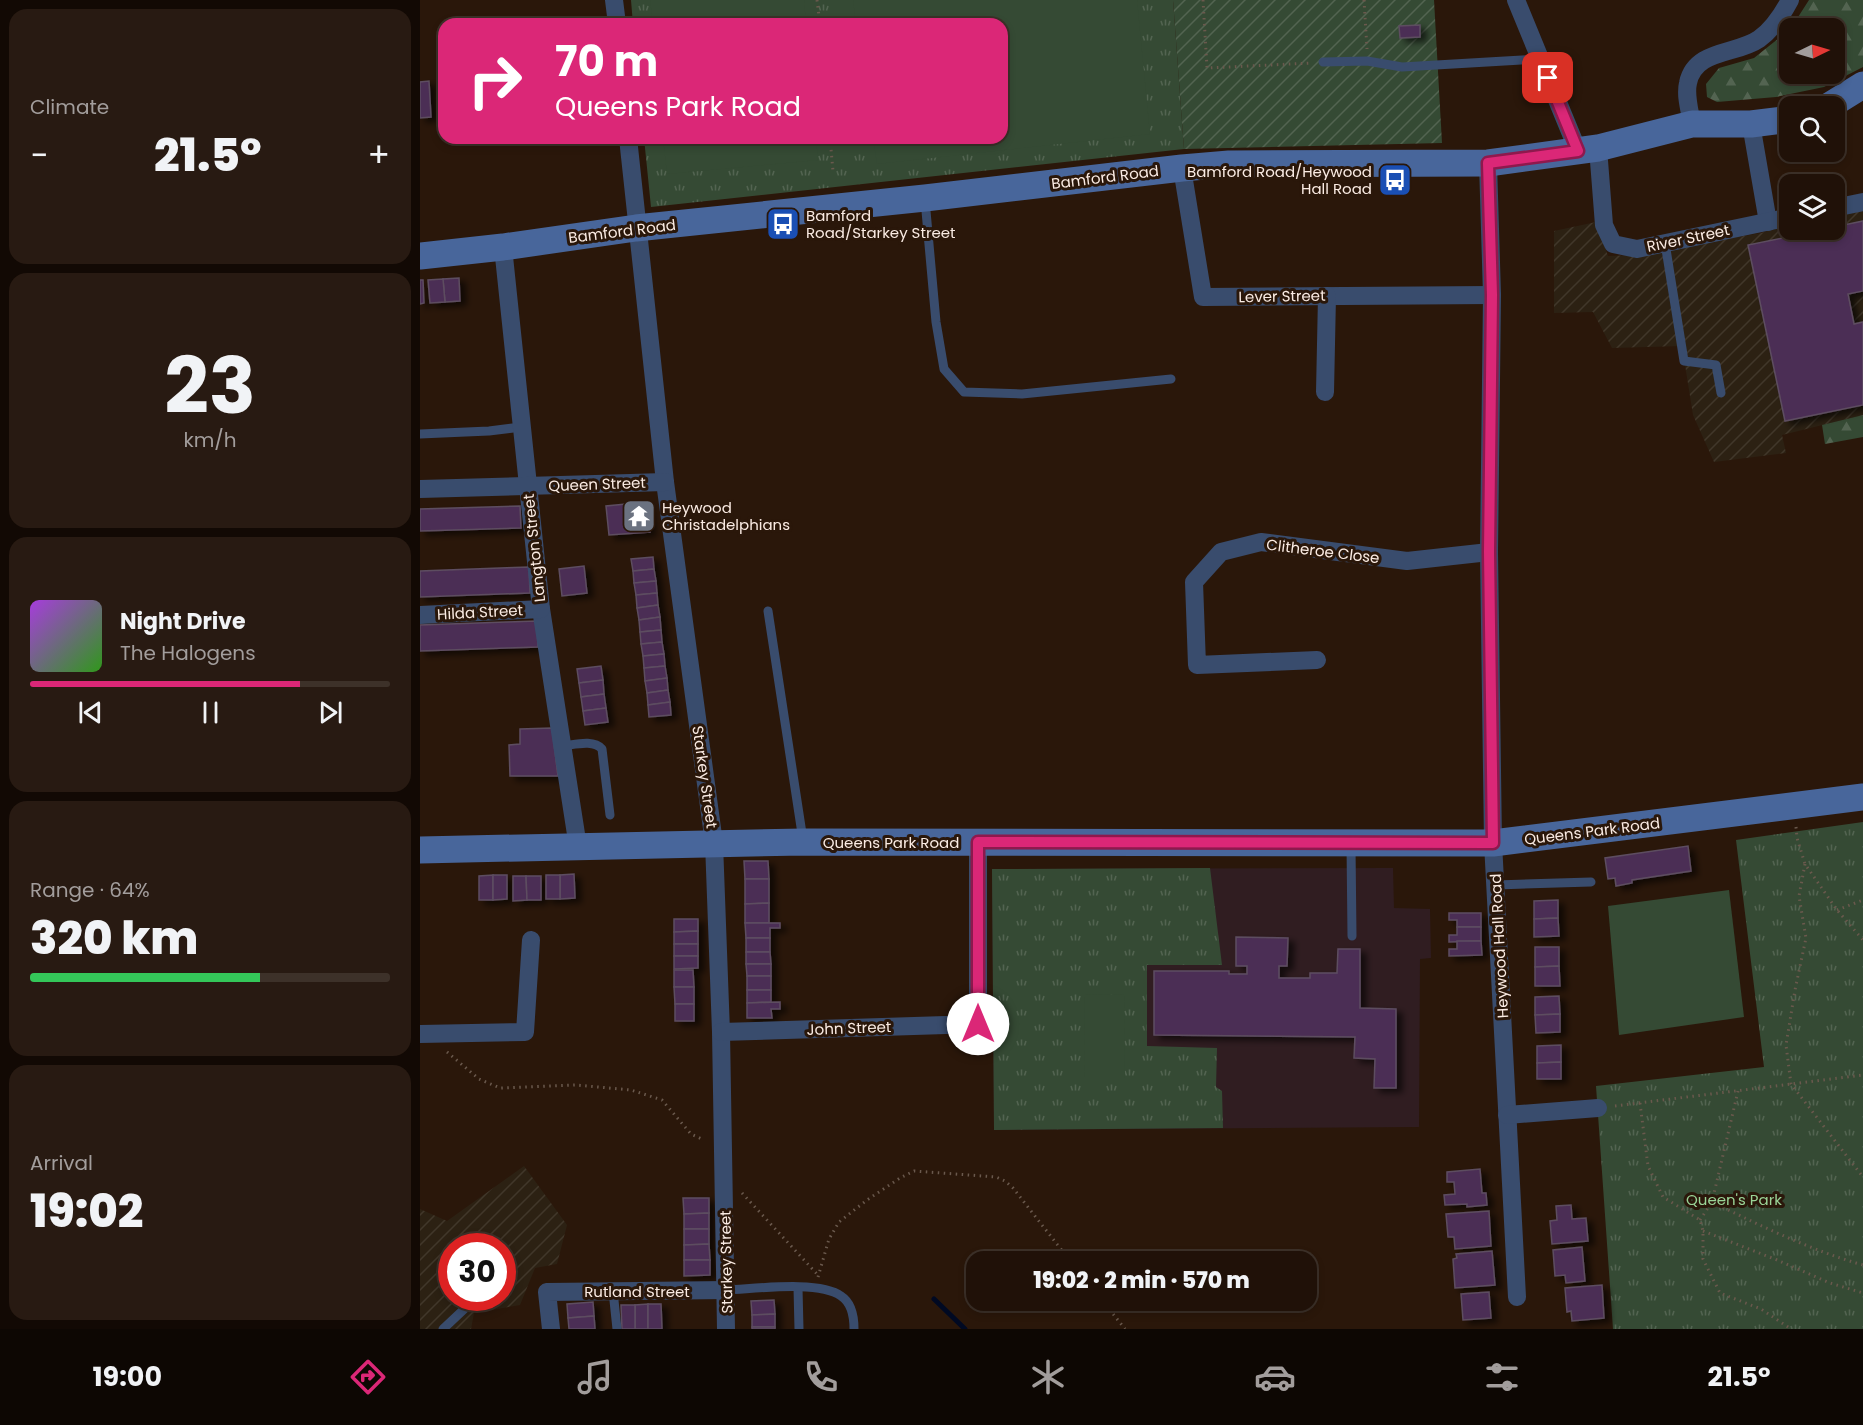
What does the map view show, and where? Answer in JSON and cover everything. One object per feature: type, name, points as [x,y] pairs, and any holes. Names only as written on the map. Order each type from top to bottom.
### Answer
[{"type":"street","points":[[614,0],[616,18]]},
{"type":"street","points":[[1516,0],[1541,59],[1588,150]]},
{"type":"street","points":[[1692,124],[1687,92],[1692,71],[1706,58],[1758,40],[1772,28],[1790,0]]},
{"type":"street","points":[[1845,96],[1863,85]]},
{"type":"street","name":"Bamford Road","points":[[420,256],[636,228],[1182,168],[1229,164],[1488,163],[1588,150],[1692,124],[1751,124],[1779,120]]},
{"type":"street","points":[[1751,124],[1768,222]]},
{"type":"street","name":"Starkey Street","points":[[629,144],[636,228],[666,482],[714,843],[721,1032],[726,1329]]},
{"type":"street","name":"River Street","points":[[1588,150],[1604,225],[1613,244],[1637,249],[1779,220]]},
{"type":"street","name":"Heywood Hall Road","points":[[1488,163],[1492,295],[1489,552],[1493,843],[1517,1297]]},
{"type":"street","name":"Lever Street","points":[[1182,168],[1203,297],[1492,295]]},
{"type":"street","points":[[1845,206],[1863,202]]},
{"type":"street","name":"Langton Street","points":[[503,247],[541,609],[578,847]]},
{"type":"street","points":[[1325,392],[1327,296]]},
{"type":"street","name":"Queen Street","points":[[420,489],[666,482]]},
{"type":"street","name":"Clitheroe Close","points":[[1317,660],[1197,664],[1194,582],[1221,552],[1261,542],[1407,561],[1489,552]]},
{"type":"street","name":"Hilda Street","points":[[420,615],[541,609]]},
{"type":"street","name":"Queens Park Road","points":[[420,850],[803,842],[1493,843],[1863,796]]},
{"type":"street","name":"John Street","points":[[721,1032],[978,1024],[978,842]]},
{"type":"street","points":[[427,1034],[525,1032],[531,940]]},
{"type":"street","points":[[1507,1115],[1598,1108]]},
{"type":"street","name":"Rutland Street","points":[[551,1329],[547,1292],[727,1290]]},
{"type":"lane","points":[[1323,62],[1367,61],[1402,67],[1541,59]]},
{"type":"lane","points":[[925,198],[936,322],[944,369],[964,392],[1022,394],[1172,379]]},
{"type":"lane","points":[[1665,243],[1684,361],[1716,365],[1721,393]]},
{"type":"lane","points":[[420,434],[521,427]]},
{"type":"lane","points":[[768,611],[803,842]]},
{"type":"lane","points":[[562,746],[593,743],[602,748],[610,815]]},
{"type":"lane","points":[[1351,843],[1352,936]]},
{"type":"lane","points":[[1496,885],[1591,882]]},
{"type":"lane","points":[[727,1290],[816,1287],[832,1290],[843,1296],[849,1304],[854,1329]]},
{"type":"lane","points":[[798,1288],[799,1329]]},
{"type":"lane","points":[[613,1291],[617,1329]]},
{"type":"lane","points":[[443,1329],[462,1311]]},
{"type":"path","points":[[817,0],[819,18]]},
{"type":"path","points":[[1203,0],[1208,68],[1323,62]]},
{"type":"path","points":[[1364,0],[1367,61]]},
{"type":"path","points":[[831,144],[834,171]]},
{"type":"path","points":[[1793,806],[1797,838],[1805,864],[1837,910],[1863,940]]},
{"type":"path","points":[[1805,864],[1799,896],[1806,938],[1786,1045],[1791,1084],[1863,1177]]},
{"type":"path","points":[[1837,910],[1863,900]]},
{"type":"path","points":[[427,1034],[479,1078],[500,1088],[576,1085],[631,1090],[662,1100],[691,1134],[723,1148]]},
{"type":"path","points":[[1598,1108],[1863,1076]]},
{"type":"path","points":[[1700,1220],[1712,1202],[1738,1091]]},
{"type":"path","points":[[1640,1103],[1648,1166],[1663,1197],[1700,1220],[1703,1231],[1703,1259],[1720,1293],[1761,1309],[1791,1329]]},
{"type":"path","points":[[816,1287],[829,1239],[839,1222],[867,1200],[914,1171],[996,1176],[1013,1188],[1062,1251]]},
{"type":"path","points":[[739,1190],[819,1275]]},
{"type":"path","points":[[1712,1202],[1828,1255],[1863,1265]]},
{"type":"path","points":[[1703,1231],[1830,1283],[1863,1293]]},
{"type":"path","points":[[1111,1311],[1125,1329]]},
{"type":"shaded area","points":[[1863,205],[1863,415],[1782,435],[1786,453],[1714,462],[1693,415],[1682,346],[1612,348],[1593,312],[1554,313],[1554,231],[1596,222],[1608,256],[1635,255],[1779,228],[1779,240],[1845,240],[1845,210]]},
{"type":"shaded area","points":[[1393,868],[1394,908],[1430,909],[1431,958],[1420,959],[1419,1127],[994,1130],[992,869]]},
{"type":"shaded area","points":[[524,1166],[567,1225],[557,1264],[535,1268],[520,1305],[516,1306],[516,1233],[438,1233],[438,1311],[486,1311],[474,1313],[471,1329],[420,1329],[420,1209],[447,1221]]},
{"type":"green space","points":[[631,0],[1173,0],[1184,149],[651,207],[645,144],[1008,144],[1008,18],[632,18]]},
{"type":"green space","points":[[650,0],[804,0],[806,18],[652,18]]},
{"type":"green space","points":[[853,0],[1137,0],[1150,134],[877,164],[874,144],[1008,144],[1008,18],[855,18]]},
{"type":"green space","points":[[1173,0],[1434,0],[1442,143],[1184,149]]},
{"type":"green space","points":[[1809,0],[1863,0],[1863,67],[1845,76],[1845,18],[1797,18]]},
{"type":"green space","points":[[1779,38],[1779,84],[1830,84],[1776,97],[1717,102],[1707,97],[1706,84],[1719,68],[1754,58]]},
{"type":"green space","points":[[664,144],[817,144],[818,160],[667,174]]},
{"type":"green space","points":[[1863,415],[1863,437],[1825,444],[1822,425]]},
{"type":"green space","name":"Queen's Park","points":[[1863,822],[1863,1329],[1613,1329],[1596,1086],[1764,1067],[1736,840]]},
{"type":"green space","points":[[1210,868],[1222,965],[1147,965],[1147,1046],[1217,1048],[1216,1087],[1222,1091],[1223,1128],[994,1130],[992,869]]},
{"type":"green space","points":[[1729,890],[1744,1017],[1619,1035],[1608,906]]},
{"type":"green space","points":[[1124,994],[1125,1079],[1085,1079],[1084,995]]},
{"type":"building","points":[[1420,25],[1420,37],[1400,38],[1399,26]]},
{"type":"building","points":[[429,81],[431,117],[420,118],[420,82]]},
{"type":"building","points":[[1863,221],[1863,291],[1848,294],[1854,324],[1863,322],[1863,405],[1785,421],[1748,245],[1779,239],[1845,240],[1845,225]]},
{"type":"building","points":[[459,278],[460,301],[445,302],[443,279]]},
{"type":"building","points":[[443,279],[445,302],[430,303],[428,280]]},
{"type":"building","points":[[420,280],[423,280],[424,303],[420,304]]},
{"type":"building","points":[[647,502],[650,532],[609,535],[606,506]]},
{"type":"building","points":[[520,506],[521,528],[420,531],[420,509]]},
{"type":"building","points":[[653,557],[654,569],[633,571],[631,559]]},
{"type":"building","points":[[584,566],[587,593],[562,596],[559,569]]},
{"type":"building","points":[[529,567],[530,593],[420,597],[420,571]]},
{"type":"building","points":[[654,569],[656,581],[634,583],[633,571]]},
{"type":"building","points":[[656,581],[657,593],[636,595],[634,583]]},
{"type":"building","points":[[657,593],[658,605],[637,608],[636,595]]},
{"type":"building","points":[[658,605],[660,617],[639,620],[637,608]]},
{"type":"building","points":[[660,617],[661,630],[640,632],[639,620]]},
{"type":"building","points":[[537,621],[538,647],[420,651],[420,625]]},
{"type":"building","points":[[661,630],[662,642],[641,644],[640,632]]},
{"type":"building","points":[[662,642],[664,654],[643,656],[641,644]]},
{"type":"building","points":[[664,654],[665,666],[644,668],[643,656]]},
{"type":"building","points":[[601,666],[603,680],[579,683],[577,669]]},
{"type":"building","points":[[665,666],[667,678],[645,681],[644,668]]},
{"type":"building","points":[[667,678],[668,690],[647,693],[645,681]]},
{"type":"building","points":[[603,680],[604,694],[581,697],[579,683]]},
{"type":"building","points":[[668,690],[670,702],[648,705],[647,693]]},
{"type":"building","points":[[604,694],[606,708],[583,711],[581,697]]},
{"type":"building","points":[[670,702],[671,715],[649,717],[648,705]]},
{"type":"building","points":[[606,708],[608,722],[585,725],[583,711]]},
{"type":"building","points":[[552,728],[558,776],[510,776],[509,745],[520,744],[520,729]]},
{"type":"building","points":[[1688,846],[1691,871],[1632,880],[1632,883],[1616,886],[1615,878],[1608,879],[1605,858]]},
{"type":"building","points":[[744,861],[768,861],[769,879],[745,879]]},
{"type":"building","points":[[574,874],[575,898],[560,899],[560,875]]},
{"type":"building","points":[[493,875],[493,900],[479,900],[479,876]]},
{"type":"building","points":[[493,875],[507,875],[507,899],[493,900]]},
{"type":"building","points":[[546,875],[560,875],[560,899],[546,899]]},
{"type":"building","points":[[513,876],[526,876],[527,900],[513,901]]},
{"type":"building","points":[[526,876],[541,876],[541,900],[527,900]]},
{"type":"building","points":[[745,879],[769,879],[769,903],[745,904]]},
{"type":"building","points":[[1558,900],[1558,918],[1534,919],[1534,901]]},
{"type":"building","points":[[769,903],[769,923],[745,923],[745,904]]},
{"type":"building","points":[[1449,913],[1481,913],[1481,927],[1457,927],[1457,920],[1449,920]]},
{"type":"building","points":[[1558,918],[1559,936],[1534,937],[1534,919]]},
{"type":"building","points":[[674,919],[698,919],[698,931],[674,932]]},
{"type":"building","points":[[745,923],[780,923],[780,928],[770,928],[770,938],[746,938]]},
{"type":"building","points":[[1457,927],[1481,927],[1481,941],[1449,942],[1449,935],[1457,935]]},
{"type":"building","points":[[698,931],[698,944],[674,944],[674,932]]},
{"type":"building","points":[[1236,937],[1288,938],[1287,966],[1279,966],[1279,978],[1310,978],[1310,973],[1337,973],[1338,949],[1360,949],[1360,1008],[1396,1009],[1396,1088],[1374,1088],[1375,1059],[1354,1058],[1355,1037],[1154,1035],[1154,971],[1229,971],[1229,974],[1247,974],[1247,966],[1236,966]]},
{"type":"building","points":[[746,938],[770,938],[770,952],[746,952]]},
{"type":"building","points":[[1457,941],[1481,941],[1482,955],[1449,956],[1449,949],[1457,949]]},
{"type":"building","points":[[674,944],[698,944],[698,956],[674,956]]},
{"type":"building","points":[[1535,947],[1559,947],[1559,966],[1535,967]]},
{"type":"building","points":[[746,952],[770,952],[771,964],[746,964]]},
{"type":"building","points":[[674,956],[698,956],[698,968],[674,969]]},
{"type":"building","points":[[746,964],[771,964],[771,976],[747,976]]},
{"type":"building","points":[[1559,966],[1560,986],[1535,986],[1535,967]]},
{"type":"building","points":[[674,970],[693,970],[694,987],[674,987]]},
{"type":"building","points":[[747,976],[771,976],[771,990],[747,990]]},
{"type":"building","points":[[674,987],[694,987],[694,1004],[675,1004]]},
{"type":"building","points":[[747,990],[771,990],[771,1002],[747,1003]]},
{"type":"building","points":[[1559,996],[1560,1014],[1535,1015],[1535,997]]},
{"type":"building","points":[[780,1002],[780,1009],[771,1009],[772,1018],[747,1018],[747,1003]]},
{"type":"building","points":[[675,1004],[694,1004],[694,1021],[675,1021]]},
{"type":"building","points":[[1560,1014],[1560,1032],[1536,1033],[1535,1015]]},
{"type":"building","points":[[1561,1045],[1561,1062],[1537,1063],[1537,1046]]},
{"type":"building","points":[[1561,1062],[1561,1079],[1537,1079],[1537,1063]]},
{"type":"building","points":[[1480,1169],[1482,1193],[1486,1193],[1487,1205],[1467,1207],[1467,1204],[1445,1205],[1444,1195],[1455,1194],[1454,1182],[1447,1182],[1447,1172]]},
{"type":"building","points":[[683,1198],[709,1198],[709,1213],[684,1214]]},
{"type":"building","points":[[1571,1205],[1572,1219],[1586,1218],[1588,1241],[1552,1244],[1550,1221],[1557,1220],[1556,1206]]},
{"type":"building","points":[[1489,1211],[1491,1246],[1455,1249],[1454,1237],[1448,1237],[1446,1214]]},
{"type":"building","points":[[709,1213],[709,1229],[684,1229],[684,1214]]},
{"type":"building","points":[[684,1229],[709,1229],[709,1244],[684,1245]]},
{"type":"building","points":[[709,1244],[710,1260],[684,1260],[684,1245]]},
{"type":"building","points":[[1582,1247],[1585,1281],[1566,1283],[1565,1275],[1555,1276],[1553,1250]]},
{"type":"building","points":[[1492,1251],[1495,1285],[1455,1288],[1453,1259],[1457,1258],[1456,1254]]},
{"type":"building","points":[[684,1260],[710,1260],[710,1275],[684,1276]]},
{"type":"building","points":[[1602,1285],[1604,1318],[1572,1321],[1571,1311],[1567,1312],[1565,1288]]},
{"type":"building","points":[[1489,1292],[1491,1318],[1463,1320],[1461,1294]]},
{"type":"building","points":[[774,1300],[775,1314],[752,1315],[751,1301]]},
{"type":"building","points":[[593,1302],[594,1316],[568,1318],[567,1304]]},
{"type":"building","points":[[648,1304],[648,1329],[635,1329],[635,1305]]},
{"type":"building","points":[[648,1304],[661,1304],[662,1329],[648,1329]]},
{"type":"building","points":[[621,1305],[635,1305],[635,1329],[622,1329]]},
{"type":"building","points":[[775,1314],[775,1327],[752,1327],[752,1315]]},
{"type":"building","points":[[594,1316],[595,1329],[569,1329],[568,1318]]},
{"type":"building","points":[[752,1327],[775,1327],[775,1329],[752,1329]]},
{"type":"waterway","points":[[934,1299],[965,1329]]},
{"type":"place","name":"Bamford Road/Heywood Hall Road","points":[[1395,180]]},
{"type":"place","name":"Bamford Road/Starkey Street","points":[[783,224]]},
{"type":"place","name":"Heywood Christadelphians","points":[[639,516]]},
{"type":"route","points":[[978,1024],[978,842],[1493,843],[1489,552],[1492,295],[1488,163],[1578,151],[1548,78]]}]
